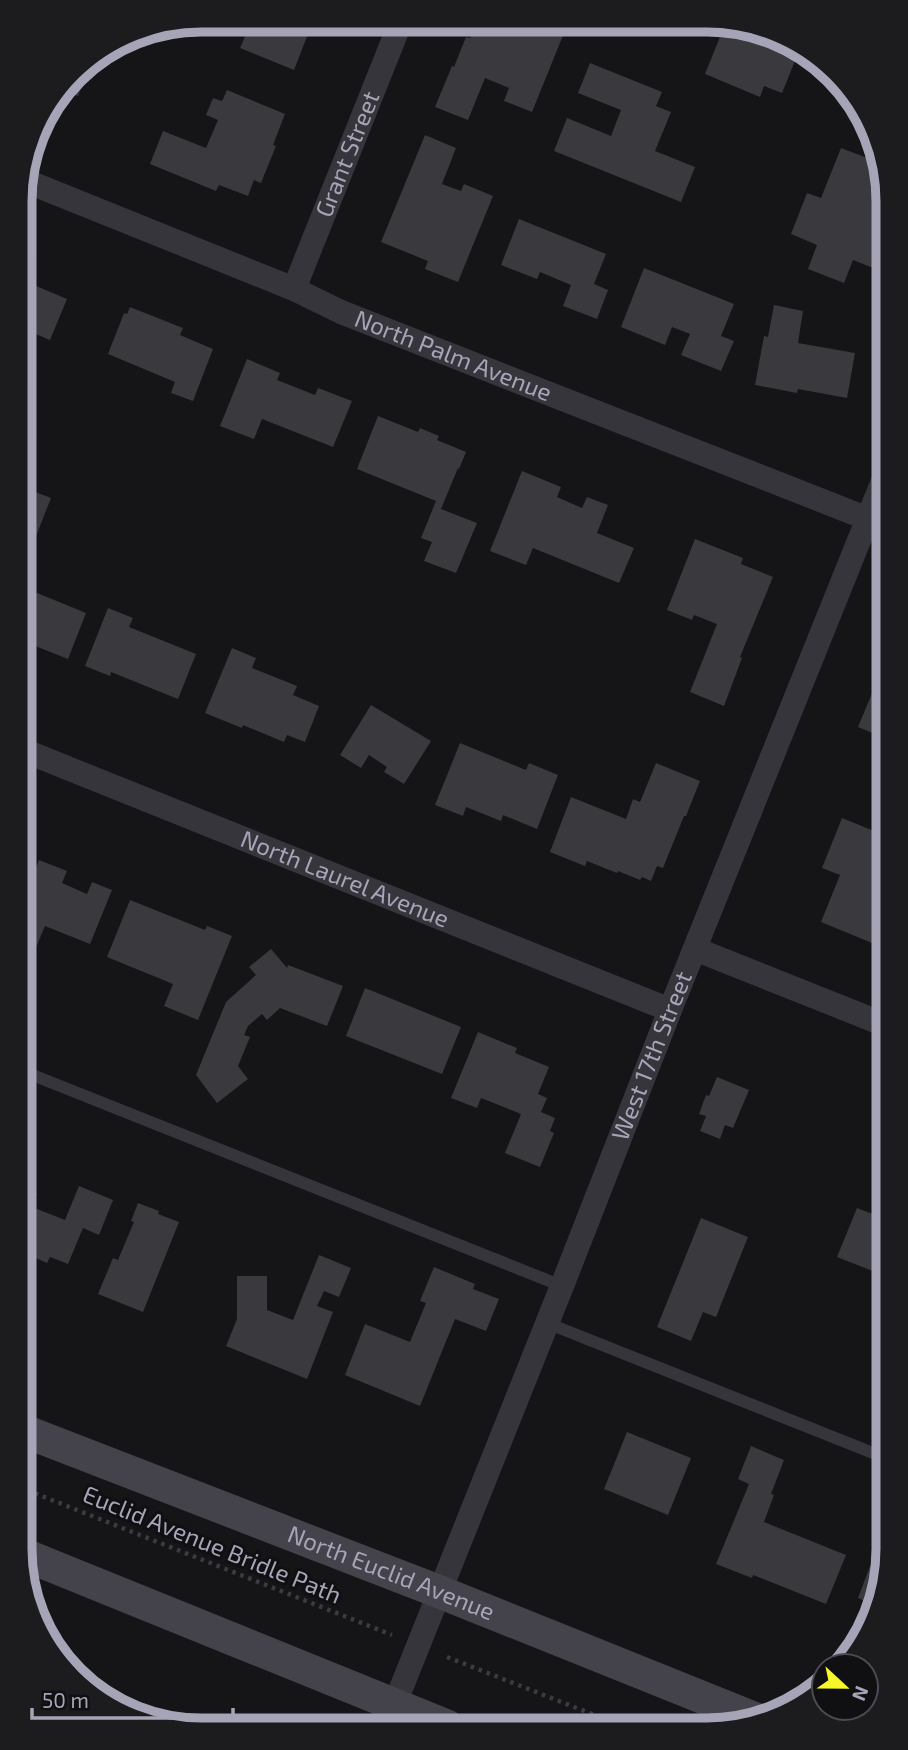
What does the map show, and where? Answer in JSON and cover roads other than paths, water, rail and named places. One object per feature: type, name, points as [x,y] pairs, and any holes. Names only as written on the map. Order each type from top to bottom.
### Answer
[{"type":"main road","name":"North Euclid Avenue","points":[[32,1434],[440,1592],[744,1714]]},
{"type":"main road","points":[[32,1558],[390,1715]]},
{"type":"street","name":"Grant Street","points":[[294,289],[396,32]]},
{"type":"street","name":"North Palm Avenue","points":[[33,184],[294,289],[354,318],[876,522]]},
{"type":"street","name":"West 17th Street","points":[[390,1715],[670,1010],[876,528]]},
{"type":"street","name":"North Laurel Avenue","points":[[32,754],[670,1010]]},
{"type":"street","points":[[695,949],[876,1021]]},
{"type":"lane","points":[[32,1075],[562,1286]]},
{"type":"lane","points":[[547,1323],[876,1454]]}]
